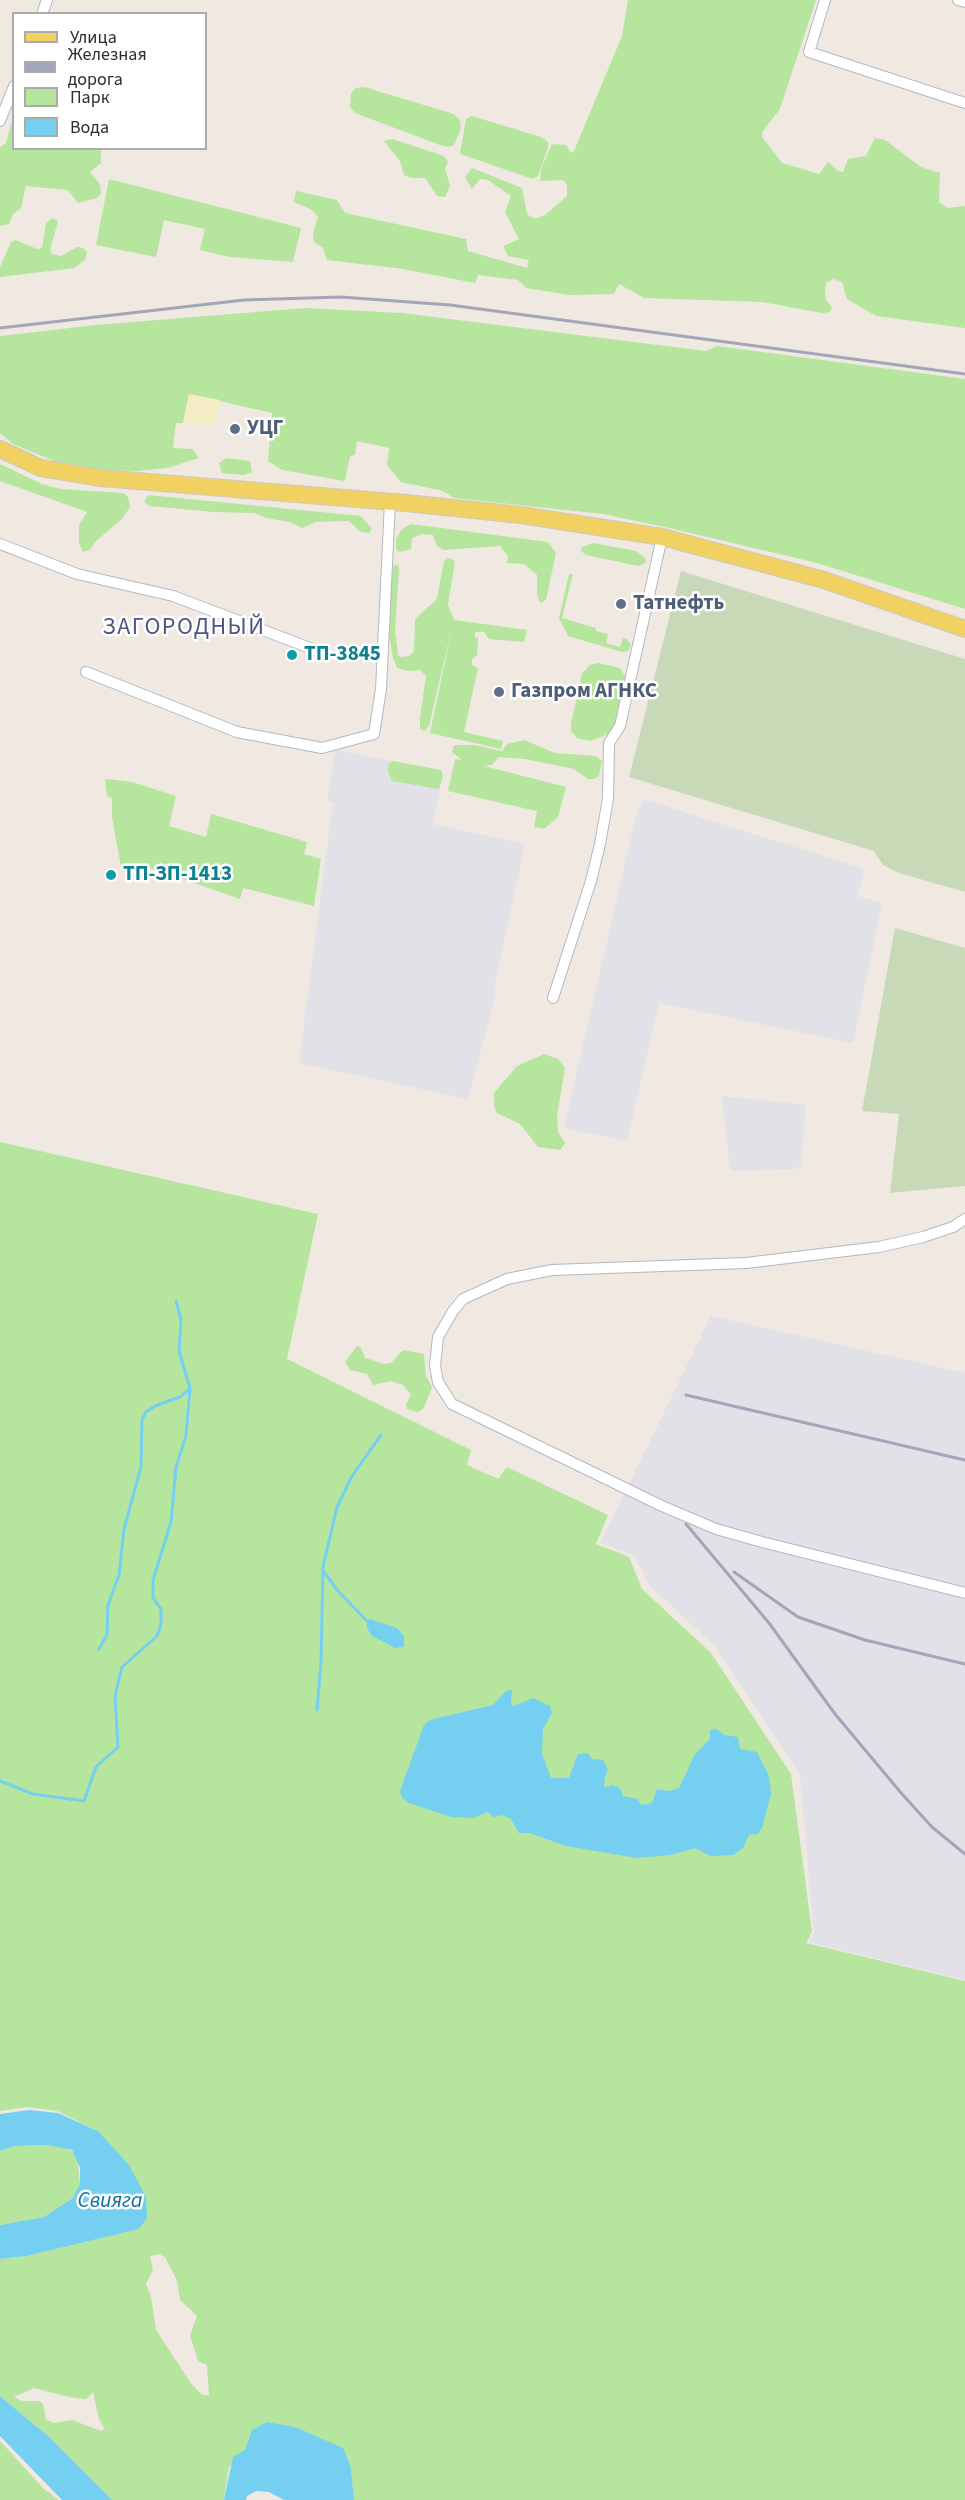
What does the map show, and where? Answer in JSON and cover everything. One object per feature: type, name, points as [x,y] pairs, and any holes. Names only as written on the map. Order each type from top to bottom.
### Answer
[{"type":"main road","points":[[0,449],[40,468],[101,478],[521,515],[662,537],[824,580],[965,628]]},
{"type":"street","points":[[825,0],[809,52],[965,103]]},
{"type":"street","points":[[958,0],[965,2]]},
{"type":"street","points":[[0,121],[12,91]]},
{"type":"street","points":[[86,672],[237,732],[322,748],[374,734],[381,689],[390,502]]},
{"type":"street","points":[[553,998],[596,862],[608,799],[609,742],[620,726],[662,537]]},
{"type":"street","points":[[0,544],[77,574],[174,596],[318,651]]},
{"type":"street","points":[[965,1219],[953,1227],[879,1247],[746,1263],[552,1270],[507,1279],[471,1295],[458,1305],[438,1337],[435,1366],[438,1382],[452,1404],[662,1506],[716,1529],[965,1593]]},
{"type":"shaded area","points":[[335,750],[443,771],[433,824],[525,844],[494,987],[496,993],[468,1099],[299,1063],[333,802],[327,801]]},
{"type":"shaded area","points":[[643,799],[864,869],[858,896],[882,903],[853,1043],[659,1003],[627,1141],[564,1128],[637,812]]},
{"type":"shaded area","points":[[722,1096],[806,1105],[801,1165],[796,1169],[730,1171]]},
{"type":"shaded area","points":[[711,1316],[965,1373],[965,1980],[808,1942],[814,1933],[800,1774],[716,1647],[650,1586],[634,1555],[600,1543]]},
{"type":"green space","points":[[628,0],[816,0],[780,109],[763,131],[762,137],[782,163],[819,174],[828,162],[838,171],[843,172],[848,159],[866,156],[875,138],[885,140],[921,167],[940,173],[939,202],[948,208],[965,206],[965,328],[876,316],[847,299],[842,282],[834,279],[826,283],[825,289],[826,300],[832,307],[830,312],[822,313],[762,302],[644,298],[619,284],[614,294],[569,295],[526,288],[518,280],[478,275],[475,283],[403,269],[327,260],[323,248],[314,242],[313,233],[318,217],[312,210],[294,202],[296,191],[337,200],[345,213],[466,239],[468,251],[527,268],[529,260],[508,256],[503,246],[519,239],[505,212],[511,196],[488,180],[480,179],[472,189],[465,177],[472,168],[522,188],[527,214],[534,219],[545,215],[567,196],[567,185],[563,180],[540,181],[541,169],[552,144],[566,145],[571,153],[574,151],[622,36]]},
{"type":"green space","points":[[364,87],[454,114],[460,120],[461,129],[454,145],[449,147],[440,145],[355,113],[350,107],[351,94],[355,88]]},
{"type":"green space","points":[[472,116],[541,137],[548,142],[538,176],[533,179],[460,154],[466,119]]},
{"type":"green space","points":[[12,121],[12,150],[101,150],[101,163],[90,172],[100,184],[101,194],[97,198],[78,203],[68,190],[26,186],[21,208],[13,214],[9,224],[0,226],[0,147],[6,143]]},
{"type":"green space","points":[[392,139],[444,156],[448,162],[445,168],[450,186],[445,197],[437,196],[425,178],[411,178],[404,175],[400,161],[384,141]]},
{"type":"green space","points":[[109,179],[301,228],[293,262],[230,257],[200,250],[205,229],[164,220],[156,257],[96,245]]},
{"type":"green space","points":[[52,218],[58,221],[50,250],[52,254],[61,256],[77,247],[83,248],[87,252],[85,260],[74,268],[0,277],[0,267],[11,242],[16,240],[37,249],[42,248],[46,223]]},
{"type":"green space","points":[[305,308],[402,313],[706,351],[717,346],[965,379],[965,609],[817,563],[669,528],[603,514],[454,498],[443,491],[401,482],[387,465],[389,448],[357,441],[355,455],[350,456],[345,481],[282,470],[268,461],[272,413],[189,394],[183,423],[176,423],[173,448],[192,449],[199,458],[167,468],[137,471],[103,470],[61,464],[13,444],[0,433],[0,336],[96,325]]},
{"type":"green space","points":[[226,458],[250,461],[252,472],[244,475],[222,473],[219,463]]},
{"type":"green space","points":[[0,464],[42,484],[61,489],[123,493],[128,497],[130,507],[122,519],[95,542],[90,550],[83,552],[79,543],[79,525],[87,512],[0,481]]},
{"type":"green space","points":[[148,495],[361,516],[372,529],[369,533],[361,532],[349,521],[316,522],[302,528],[290,522],[266,518],[254,513],[150,506],[144,502]]},
{"type":"green space","points":[[411,524],[548,542],[556,553],[546,600],[540,603],[537,595],[537,575],[524,564],[507,563],[508,556],[500,546],[443,550],[437,546],[433,535],[422,534],[412,538],[411,549],[399,552],[396,549],[396,539],[402,529]]},
{"type":"green space","points":[[593,543],[636,551],[645,558],[646,563],[638,566],[586,555],[581,551],[582,547]]},
{"type":"green space","points":[[448,558],[455,561],[448,605],[454,620],[527,630],[524,642],[489,639],[484,632],[475,632],[475,637],[478,638],[477,655],[472,659],[472,665],[478,668],[464,732],[503,741],[501,749],[430,733],[453,623],[429,726],[424,731],[420,729],[420,718],[426,676],[420,670],[408,671],[397,668],[393,658],[388,629],[393,566],[398,564],[399,569],[395,630],[398,655],[409,656],[414,651],[415,619],[437,599],[444,561]]},
{"type":"green space","points":[[681,571],[965,659],[965,892],[899,873],[883,865],[874,851],[629,777]]},
{"type":"green space","points":[[569,574],[573,574],[562,618],[608,634],[606,643],[620,647],[623,638],[627,639],[631,645],[628,651],[622,652],[568,636],[559,618]]},
{"type":"green space","points":[[598,663],[620,668],[627,680],[617,723],[608,734],[591,741],[577,738],[571,731],[571,723],[582,674],[590,665]]},
{"type":"green space","points":[[524,740],[555,753],[595,756],[602,761],[599,776],[594,779],[588,779],[574,769],[525,759],[499,757],[492,765],[484,766],[566,787],[558,817],[544,829],[534,827],[537,811],[448,791],[455,759],[462,760],[452,752],[454,745],[474,745],[502,751],[507,744]]},
{"type":"green space","points":[[393,761],[441,770],[443,776],[439,789],[392,781],[388,771],[389,763]]},
{"type":"green space","points":[[105,779],[132,782],[176,796],[169,826],[206,837],[211,814],[307,842],[304,854],[321,859],[314,906],[243,888],[240,899],[150,868],[122,872],[112,817],[112,798],[107,796]]},
{"type":"green space","points":[[895,928],[965,948],[965,1186],[890,1193],[899,1114],[862,1111]]},
{"type":"green space","points":[[544,1054],[558,1059],[565,1068],[557,1116],[558,1132],[565,1143],[560,1150],[538,1147],[520,1124],[497,1113],[494,1106],[494,1093],[517,1066]]},
{"type":"green space","points":[[0,1142],[318,1214],[287,1359],[471,1450],[467,1465],[498,1479],[507,1467],[608,1515],[596,1544],[629,1557],[642,1589],[711,1653],[791,1774],[812,1932],[806,1943],[965,1981],[965,2500],[354,2500],[351,2469],[252,2430],[245,2450],[229,2467],[224,2500],[112,2500],[48,2436],[0,2396],[0,2259],[27,2256],[139,2229],[112,2147],[98,2131],[57,2111],[28,2107],[0,2111]],"holes":[[[159,2254],[165,2257],[177,2281],[180,2300],[197,2316],[190,2336],[198,2361],[207,2365],[209,2395],[202,2395],[190,2382],[156,2330],[151,2297],[146,2284],[153,2270],[150,2256]],[[34,2388],[86,2399],[93,2392],[99,2419],[105,2429],[101,2431],[72,2420],[53,2423],[46,2419],[43,2404],[39,2401],[22,2401],[14,2397]]]},
{"type":"green space","points":[[357,1346],[361,1348],[365,1358],[385,1364],[391,1363],[403,1350],[424,1354],[426,1376],[432,1387],[424,1408],[418,1412],[407,1409],[406,1404],[411,1395],[403,1385],[390,1381],[373,1385],[367,1374],[350,1370],[345,1362]]},
{"type":"green space","points":[[15,2146],[65,2147],[77,2155],[80,2184],[74,2198],[44,2217],[0,2225],[0,2151]]},
{"type":"green space","points":[[0,2441],[44,2489],[59,2500],[0,2500]]},
{"type":"sand","points":[[189,394],[220,400],[217,420],[213,426],[183,423]]},
{"type":"water","points":[[370,1619],[397,1628],[404,1636],[404,1647],[395,1648],[372,1636],[367,1628],[367,1621]]},
{"type":"water","points":[[512,1690],[511,1704],[514,1706],[533,1698],[550,1706],[552,1713],[543,1729],[542,1754],[551,1778],[569,1778],[578,1754],[588,1753],[592,1759],[603,1760],[608,1770],[604,1788],[612,1785],[620,1788],[623,1796],[638,1799],[641,1805],[652,1803],[657,1789],[669,1791],[679,1788],[695,1754],[710,1739],[710,1730],[717,1729],[724,1735],[738,1737],[740,1749],[757,1752],[769,1776],[771,1794],[762,1828],[758,1834],[749,1835],[743,1848],[733,1855],[711,1856],[695,1848],[671,1855],[637,1858],[566,1846],[530,1833],[519,1833],[511,1819],[502,1815],[493,1817],[488,1812],[473,1818],[451,1817],[409,1803],[402,1798],[400,1791],[424,1725],[429,1720],[493,1705],[506,1691]]},
{"type":"water","name":"Свияга","points":[[29,2110],[58,2113],[98,2131],[129,2165],[146,2197],[147,2218],[139,2229],[27,2256],[0,2259],[0,2225],[44,2217],[73,2198],[80,2184],[80,2168],[72,2150],[48,2145],[15,2146],[0,2151],[0,2114]]},
{"type":"water","points":[[0,2396],[48,2436],[112,2500],[62,2500],[0,2436]]},
{"type":"water","points":[[267,2422],[295,2427],[343,2448],[351,2468],[354,2500],[284,2500],[269,2492],[256,2491],[247,2496],[246,2500],[224,2500],[233,2457],[245,2450],[252,2430]]},
{"type":"waterway","points":[[0,1781],[33,1794],[84,1801],[96,1767],[118,1747],[115,1696],[122,1667],[157,1636],[161,1625],[161,1609],[153,1598],[153,1580],[171,1522],[176,1467],[186,1436],[190,1388],[179,1351],[181,1319],[176,1301]]},
{"type":"waterway","points":[[99,1649],[107,1635],[108,1605],[119,1575],[124,1529],[141,1467],[142,1420],[146,1412],[155,1406],[180,1397],[190,1388]]},
{"type":"waterway","points":[[317,1710],[321,1662],[323,1567],[337,1507],[352,1476],[381,1435]]},
{"type":"waterway","points":[[324,1572],[338,1591],[367,1621]]},
{"type":"railway","points":[[0,328],[244,300],[341,297],[450,305],[965,374]]},
{"type":"railway","points":[[686,1395],[965,1460]]},
{"type":"railway","points":[[686,1524],[769,1623],[835,1714],[902,1794],[932,1827],[965,1854]]},
{"type":"railway","points":[[734,1572],[798,1617],[865,1640],[965,1664]]},
{"type":"place","name":"УЦГ","points":[[235,429]]},
{"type":"place","name":"Татнефть","points":[[621,604]]},
{"type":"place","name":"ТП-3845","points":[[292,655]]},
{"type":"place","name":"Газпром АГНКС","points":[[499,692]]},
{"type":"place","name":"ТП-ЗП-1413","points":[[111,875]]},
{"type":"district","name":"ЗАГОРОДНЫЙ","points":[[184,629]]}]
